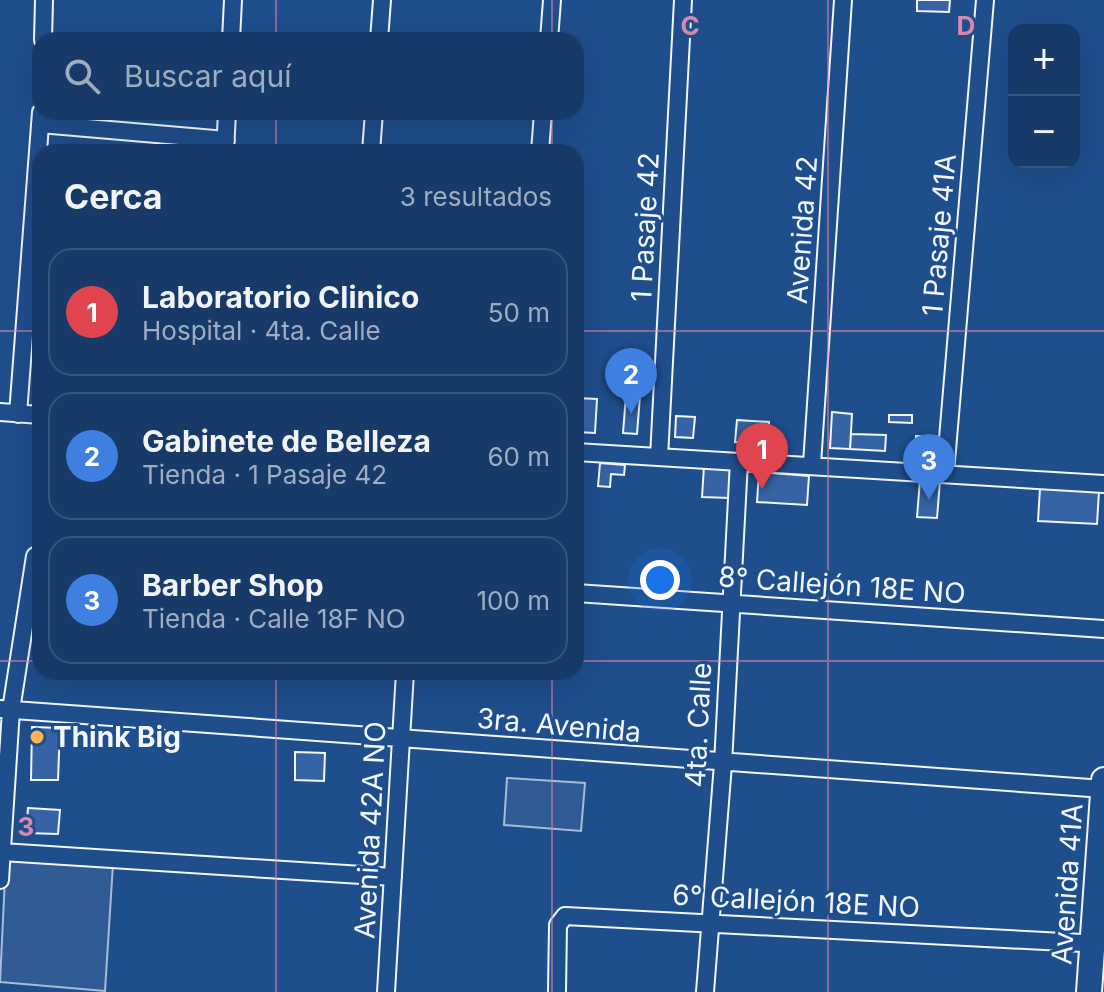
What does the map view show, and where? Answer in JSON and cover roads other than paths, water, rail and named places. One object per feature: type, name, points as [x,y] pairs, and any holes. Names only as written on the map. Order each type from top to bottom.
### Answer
[{"type":"street","points":[[43,32],[44,0]]},
{"type":"street","points":[[231,32],[233,0]]},
{"type":"street","points":[[380,32],[382,0]]},
{"type":"street","points":[[550,32],[552,0]]},
{"type":"street","name":"1 Pasaje 42","points":[[659,457],[683,0]]},
{"type":"street","name":"Avenida 42","points":[[812,464],[843,0]]},
{"type":"street","name":"1 Pasaje 41A","points":[[945,474],[985,0]]},
{"type":"street","points":[[39,144],[41,120]]},
{"type":"street","points":[[54,120],[213,144]]},
{"type":"street","points":[[226,144],[227,120]]},
{"type":"street","points":[[372,144],[373,120]]},
{"type":"street","points":[[541,144],[542,120]]},
{"type":"street","points":[[18,414],[32,234]]},
{"type":"street","points":[[0,412],[32,415]]},
{"type":"street","points":[[584,452],[1104,484]]},
{"type":"street","name":"4ta. Calle","points":[[705,992],[723,764],[739,461]]},
{"type":"street","points":[[0,880],[5,709],[32,584]]},
{"type":"street","name":"8° Callejón 18E NO","points":[[584,594],[1104,629]]},
{"type":"street","name":"Avenida 42A NO","points":[[386,992],[405,680]]},
{"type":"street","name":"3ra. Avenida","points":[[5,709],[723,764],[1104,789]]},
{"type":"street","name":"Avenida 41A","points":[[1089,992],[1098,943],[1104,780]]},
{"type":"street","points":[[2,852],[393,877]]},
{"type":"street","name":"6° Callejón 18E NO","points":[[557,992],[558,925],[565,916],[1098,943]]},
{"type":"place","name":"Gabinete de Belleza","points":[[631,414]]},
{"type":"place","name":"Laboratorio Clinico","points":[[762,489]]},
{"type":"place","name":"Barber Shop","points":[[929,500]]},
{"type":"place","name":"Think Big","points":[[37,737]]}]
